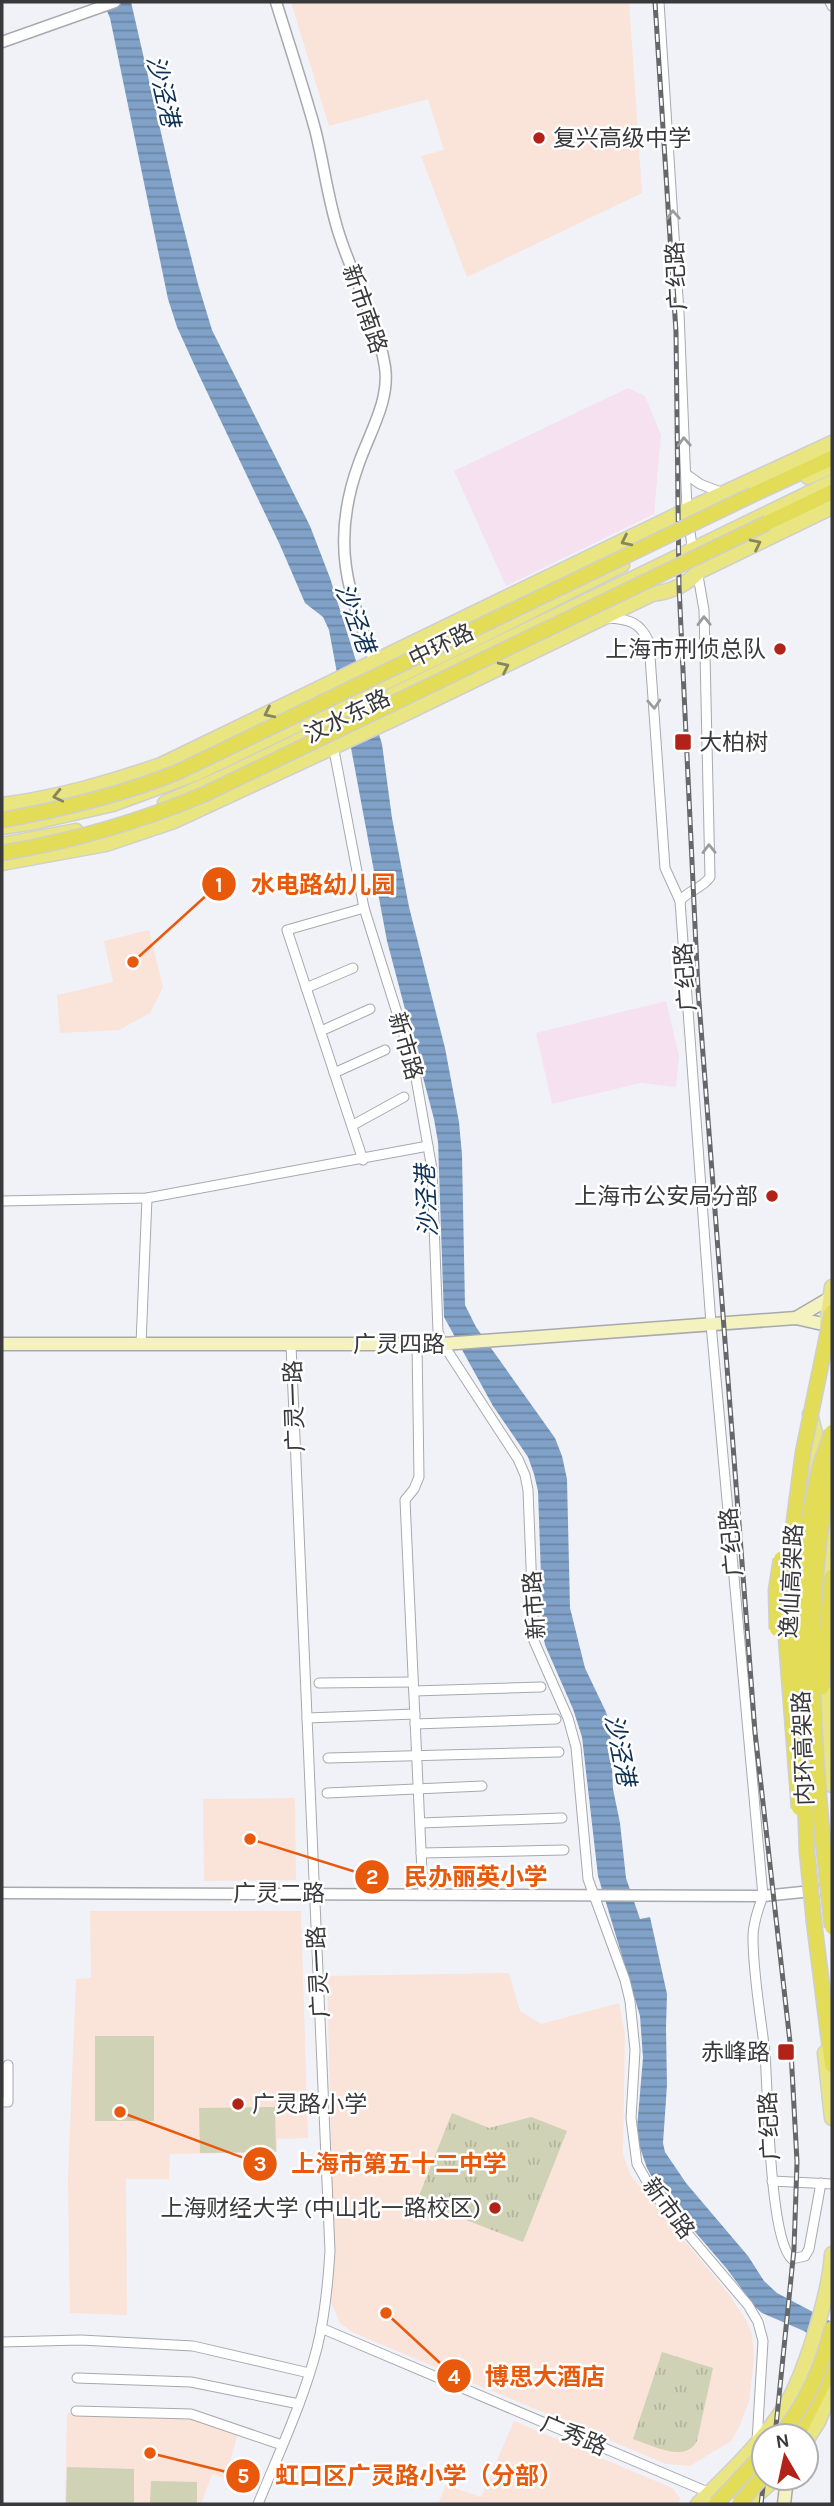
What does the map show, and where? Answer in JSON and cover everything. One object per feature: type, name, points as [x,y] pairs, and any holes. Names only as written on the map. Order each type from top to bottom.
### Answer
[{"type":"highway","name":"中环路","points":[[2,820],[102,799],[140,788],[178,772],[832,458]]},
{"type":"highway","name":"中环路","points":[[2,853],[103,831],[195,799],[832,492]]},
{"type":"highway","name":"逸仙高架路","points":[[807,1852],[799,1808],[785,1625],[790,1551],[803,1452],[831,1305]]},
{"type":"highway","points":[[807,1405],[776,1590],[782,1691],[807,1890],[814,1922]]},
{"type":"highway","name":"内环高架路","points":[[832,1432],[815,1488],[807,1532],[801,1603],[801,1709],[807,1852],[832,2065]]},
{"type":"highway","name":"内环高架路","points":[[832,1468],[813,1640],[818,1799],[832,1927]]},
{"type":"highway","points":[[822,1545],[832,1505]]},
{"type":"highway","name":"逸仙高架路","points":[[832,1577],[820,1709],[832,1859]]},
{"type":"highway","points":[[792,2422],[815,2378],[832,2328]]},
{"type":"highway","points":[[804,2422],[832,2366]]},
{"type":"highway","points":[[713,2498],[750,2458]]},
{"type":"highway","points":[[738,2504],[750,2491]]},
{"type":"main road","name":"汶水东路","points":[[2,805],[35,801],[99,786],[161,765],[687,510],[832,443]]},
{"type":"main road","name":"汶水东路","points":[[476,646],[689,533],[832,466]]},
{"type":"main road","name":"汶水东路","points":[[2,845],[92,827],[154,807],[220,779],[368,706],[386,689],[832,482]]},
{"type":"main road","name":"汶水东路","points":[[2,863],[106,844],[174,821],[398,717],[652,594],[690,581],[698,572],[832,507]]},
{"type":"main road","points":[[432,634],[476,646],[459,688]]},
{"type":"main road","name":"汶水东路","points":[[2,827],[113,804],[197,773],[367,690],[386,689]]},
{"type":"main road","points":[[113,804],[141,772]]},
{"type":"main road","points":[[130,836],[154,807]]},
{"type":"main road","points":[[831,1305],[807,1405],[817,1441],[788,1600],[788,1697],[832,2118]]},
{"type":"main road","name":"广灵四路","points":[[796,1318],[831,1305]]},
{"type":"main road","name":"广灵四路","points":[[2,1343],[447,1344],[796,1318],[831,1305]]},
{"type":"main road","points":[[832,1492],[822,1545],[823,1675],[832,1785]]},
{"type":"main road","points":[[822,1545],[832,1526]]},
{"type":"main road","points":[[775,2422],[808,2352],[823,2306],[832,2253]]},
{"type":"main road","points":[[791,2422],[793,2388]]},
{"type":"main road","points":[[818,2422],[832,2388]]},
{"type":"main road","points":[[782,2422],[784,2407]]},
{"type":"main road","points":[[698,2504],[713,2498]]},
{"type":"street","points":[[2,41],[115,2]]},
{"type":"street","name":"新市南路","points":[[276,2],[315,130],[340,236],[373,325],[385,367],[383,401],[351,487],[343,528],[343,549],[349,588],[398,717]]},
{"type":"street","name":"广纪路","points":[[659,2],[679,313],[687,510],[698,572]]},
{"type":"street","points":[[686,474],[700,484],[723,494]]},
{"type":"street","points":[[680,901],[684,895],[706,883],[710,877],[704,610],[698,572]]},
{"type":"street","name":"广纪路","points":[[605,618],[629,619],[643,628],[649,642],[665,868],[680,901],[711,1324],[763,1896],[756,1917],[753,1940],[765,2057],[772,2181],[785,2249],[789,2257],[796,2259],[805,2256],[809,2249],[821,2183]]},
{"type":"street","name":"新市路","points":[[324,687],[321,712],[324,727],[334,747],[364,908],[414,1066],[432,1169],[438,1332],[518,1459],[525,1475],[528,1490],[534,1641],[568,1718],[576,1747],[587,1871],[597,1894],[630,2001],[635,2050],[632,2135],[637,2164],[654,2194],[754,2314],[761,2330],[763,2353],[761,2422]]},
{"type":"street","points":[[363,1160],[287,930],[364,908]]},
{"type":"street","points":[[306,988],[353,968]]},
{"type":"street","points":[[321,1031],[370,1009]]},
{"type":"street","points":[[334,1073],[385,1050]]},
{"type":"street","points":[[353,1125],[404,1097]]},
{"type":"street","points":[[2,1200],[147,1198],[428,1146]]},
{"type":"street","points":[[141,1344],[147,1198]]},
{"type":"street","points":[[417,1344],[419,1477],[405,1500],[423,1894]]},
{"type":"street","name":"广灵一路","points":[[258,2504],[299,2404],[321,2328],[327,2291],[330,2233],[291,1345]]},
{"type":"street","points":[[318,1683],[541,1687]]},
{"type":"street","points":[[307,1718],[556,1719]]},
{"type":"street","points":[[328,1758],[559,1752]]},
{"type":"street","points":[[327,1793],[482,1786]]},
{"type":"street","points":[[420,1823],[562,1818]]},
{"type":"street","points":[[421,1853],[564,1850]]},
{"type":"street","points":[[808,1892],[832,1889]]},
{"type":"street","name":"广灵二路","points":[[2,1894],[763,1896],[808,1892]]},
{"type":"street","points":[[2,2102],[8,2102],[8,2065]]},
{"type":"street","name":"广纪路","points":[[772,2181],[832,2184]]},
{"type":"street","name":"广秀路","points":[[321,2328],[713,2498]]},
{"type":"street","points":[[2,2342],[81,2340],[193,2346],[309,2373]]},
{"type":"street","points":[[77,2378],[191,2382],[299,2404]]},
{"type":"street","points":[[76,2411],[191,2414],[282,2445]]},
{"type":"shaded area","name":"复兴高级中学","points":[[291,2],[629,2],[642,193],[467,277],[421,156],[444,150],[428,99],[329,126]]},
{"type":"shaded area","points":[[628,388],[645,396],[661,435],[654,514],[506,586],[454,471]]},
{"type":"shaded area","points":[[149,930],[163,987],[150,1013],[119,1030],[60,1033],[57,995],[113,982],[104,941]]},
{"type":"shaded area","points":[[666,1001],[679,1056],[676,1087],[641,1083],[552,1104],[536,1033]]},
{"type":"shaded area","points":[[295,1798],[296,1880],[204,1881],[203,1799]]},
{"type":"shaded area","points":[[90,1911],[301,1911],[308,2138],[277,2139],[277,2152],[170,2154],[169,2179],[126,2179],[127,2315],[70,2313],[68,2180],[76,1979],[91,1978]]},
{"type":"shaded area","name":"上海财经大学 (中山北一路校区)","points":[[509,1973],[520,2011],[541,2024],[619,2003],[625,2034],[623,2154],[631,2176],[728,2293],[752,2334],[754,2359],[749,2401],[740,2425],[731,2441],[690,2466],[666,2464],[352,2332],[340,2323],[330,2300],[334,2259],[327,1976]]},
{"type":"shaded area","points":[[67,2413],[190,2416],[238,2432],[226,2479],[212,2474],[201,2504],[65,2504]]},
{"type":"shaded area","points":[[514,2421],[672,2488],[680,2498],[679,2504],[438,2504],[446,2485],[481,2497]]},
{"type":"green space","points":[[95,2036],[154,2036],[154,2121],[95,2121]]},
{"type":"green space","points":[[275,2107],[276,2152],[200,2153],[199,2108]]},
{"type":"green space","points":[[452,2113],[489,2128],[531,2117],[567,2131],[523,2242],[417,2201]]},
{"type":"green space","points":[[662,2352],[713,2368],[697,2441],[692,2448],[685,2451],[668,2451],[633,2439]]},
{"type":"green space","points":[[67,2467],[134,2469],[134,2504],[66,2504]]},
{"type":"green space","points":[[151,2481],[197,2482],[197,2504],[150,2504]]},
{"type":"water","points":[[103,2],[131,2],[176,198],[212,330],[310,526],[330,578],[382,744],[392,818],[409,907],[445,1048],[459,1122],[465,1305],[476,1327],[555,1438],[567,1479],[570,1608],[585,1668],[610,1725],[613,1789],[626,1878],[640,1919],[650,1917],[667,1994],[667,2085],[663,2143],[665,2152],[686,2183],[748,2256],[764,2281],[777,2293],[832,2322],[832,2351],[804,2331],[762,2313],[755,2307],[727,2269],[659,2190],[647,2168],[638,2142],[643,2058],[640,2016],[598,1876],[582,1737],[545,1645],[538,1491],[528,1457],[493,1406],[444,1317],[438,1142],[387,941],[329,630],[323,617],[305,603],[177,327],[168,299],[110,18]]},
{"type":"railway","points":[[655,2],[676,332],[679,586],[698,989],[755,1732],[791,2051],[797,2162],[794,2249],[776,2422]]},
{"type":"railway","points":[[761,2504],[762,2492]]},
{"type":"place","name":"复兴高级中学","points":[[539,138]]},
{"type":"place","name":"上海市刑侦总队","points":[[780,649]]},
{"type":"place","name":"大柏树","points":[[683,742]]},
{"type":"place","name":"水电路幼儿园","points":[[133,962]]},
{"type":"place","name":"上海市公安局分部","points":[[772,1196]]},
{"type":"place","name":"民办丽英小学","points":[[250,1839]]},
{"type":"place","name":"赤峰路","points":[[786,2052]]},
{"type":"place","name":"广灵路小学","points":[[238,2104]]},
{"type":"place","name":"上海市第五十二中学","points":[[120,2112]]},
{"type":"place","name":"上海财经大学 (中山北一路校区)","points":[[495,2208]]},
{"type":"place","name":"博思大酒店","points":[[386,2313]]},
{"type":"place","name":"虹口区广灵路小学（分部）","points":[[150,2453]]},
{"type":"water label","name":"沙泾港","points":[[163,91]]},
{"type":"water label","name":"沙泾港","points":[[355,618]]},
{"type":"water label","name":"沙泾港","points":[[427,1201]]},
{"type":"water label","name":"沙泾港","points":[[620,1750]]}]
